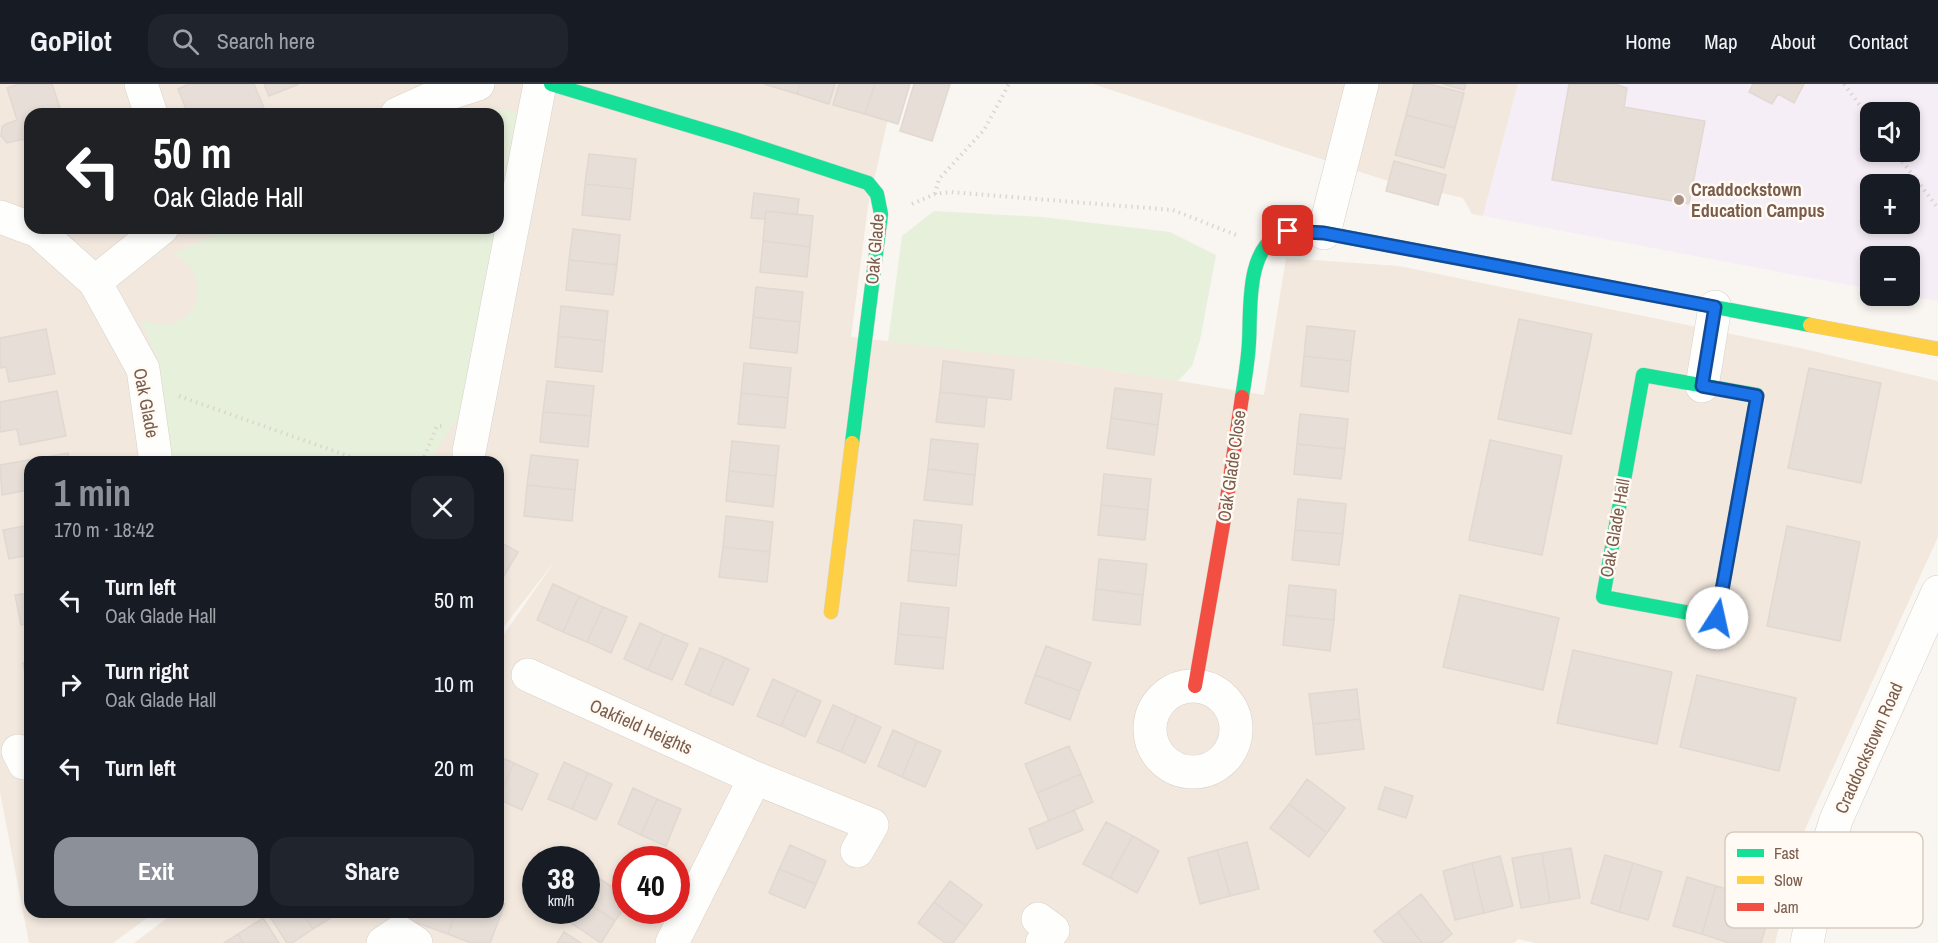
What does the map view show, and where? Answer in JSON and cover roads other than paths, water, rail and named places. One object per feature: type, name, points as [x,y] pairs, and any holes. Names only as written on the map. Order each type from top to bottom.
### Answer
[{"type":"street","points":[[141,84],[149,108]]},
{"type":"street","points":[[410,108],[478,84]]},
{"type":"street","points":[[469,452],[540,84]]},
{"type":"street","name":"Oak Glade","points":[[551,84],[734,139],[868,183],[878,195],[881,214],[831,612]]},
{"type":"street","points":[[1362,84],[1324,233],[1938,349]]},
{"type":"street","name":"Oak Glade","points":[[0,217],[24,226]]},
{"type":"street","name":"Oak Glade Close","points":[[1195,686],[1224,524],[1248,350],[1255,263],[1274,236],[1288,231],[1324,233]]},
{"type":"street","name":"Oak Glade","points":[[41,234],[95,282],[143,369],[155,456]]},
{"type":"street","points":[[95,282],[155,234]]},
{"type":"street","points":[[1702,386],[1715,307]]},
{"type":"street","name":"Oak Glade Hall","points":[[1643,375],[1702,386],[1757,396],[1717,618],[1603,597],[1643,375]]},
{"type":"street","name":"Craddockstown Road","points":[[1832,832],[1938,592]]},
{"type":"street","name":"Oakfield Heights","points":[[528,675],[754,778],[872,825],[857,851]]},
{"type":"street","points":[[672,943],[754,778]]},
{"type":"street","name":"Craddockstown Road","points":[[1807,943],[1810,928]]},
{"type":"street","points":[[383,943],[399,932],[416,943]]},
{"type":"place","name":"Craddockstown Education Campus","points":[[1679,200]]}]
